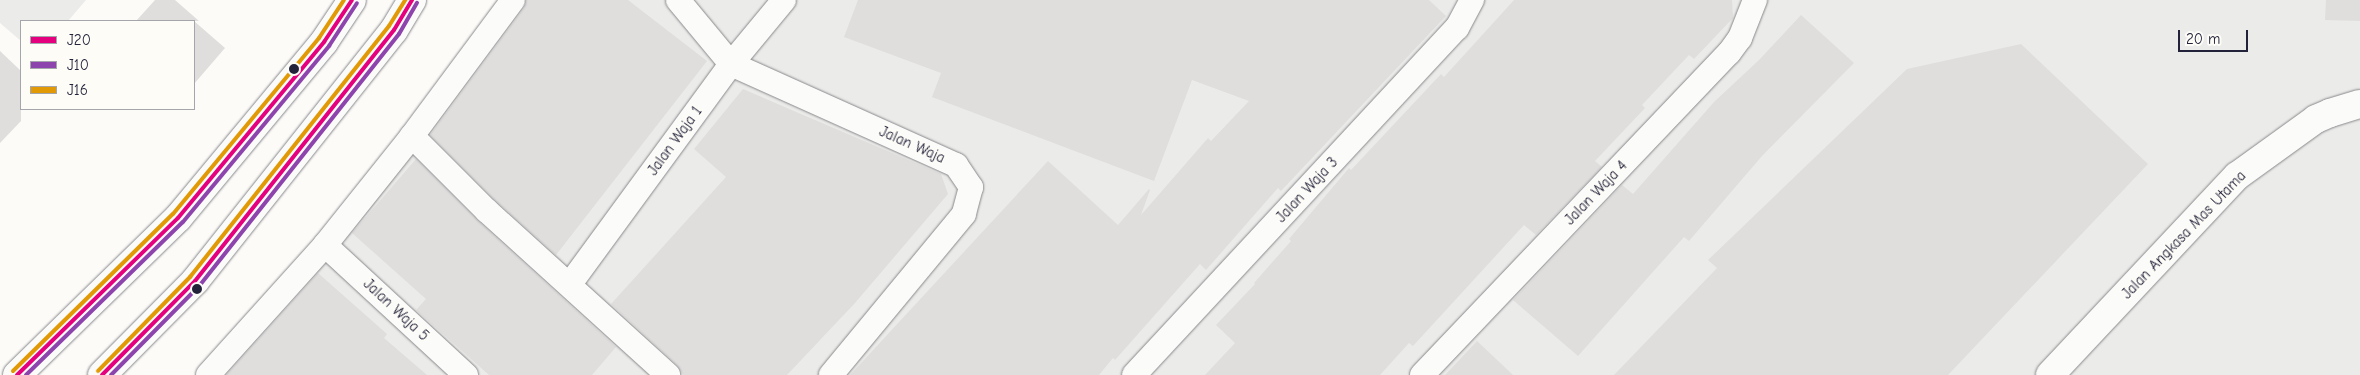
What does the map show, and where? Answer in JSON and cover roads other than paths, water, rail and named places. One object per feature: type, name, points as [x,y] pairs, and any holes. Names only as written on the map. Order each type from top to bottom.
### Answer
[{"type":"main road","points":[[18,375],[178,218],[324,42],[352,0]]},
{"type":"main road","points":[[102,375],[195,281],[394,30],[412,0]]},
{"type":"main road","name":"Jalan Angkasa Mas Utama","points":[[2050,375],[2237,176],[2316,120],[2330,113],[2360,104]]},
{"type":"street","points":[[208,375],[325,245],[412,136],[513,0]]},
{"type":"street","name":"Jalan Waja","points":[[678,0],[731,64],[956,165],[971,187],[964,214],[831,375]]},
{"type":"street","name":"Jalan Waja 1","points":[[570,284],[731,64],[784,0]]},
{"type":"street","name":"Jalan Waja 3","points":[[1134,375],[1457,28],[1472,0]]},
{"type":"street","name":"Jalan Waja 4","points":[[1422,375],[1729,53],[1740,38],[1755,0]]},
{"type":"street","points":[[412,136],[486,210],[570,284],[668,375]]},
{"type":"street","name":"Jalan Waja 5","points":[[325,245],[466,375]]}]
